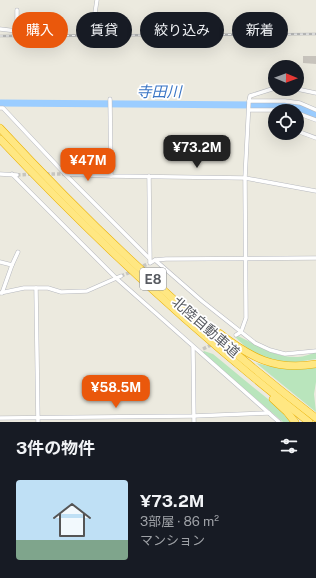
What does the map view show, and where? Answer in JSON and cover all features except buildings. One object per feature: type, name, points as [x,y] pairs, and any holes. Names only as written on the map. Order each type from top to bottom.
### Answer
[{"type":"highway","name":"北陸自動車道","points":[[0,128],[86,217],[160,286],[235,353],[316,418]]},
{"type":"highway","name":"北陸自動車道","points":[[0,139],[80,222],[198,330],[309,422]]},
{"type":"highway","points":[[160,286],[230,341],[258,359],[273,364],[290,366],[316,364]]},
{"type":"highway","points":[[198,330],[277,402],[295,422]]},
{"type":"street","points":[[95,12],[97,0]]},
{"type":"street","points":[[0,29],[17,31],[17,10]]},
{"type":"street","points":[[236,335],[240,332],[246,318],[245,178],[249,101],[250,96],[268,90]]},
{"type":"street","points":[[304,90],[316,93]]},
{"type":"street","points":[[110,99],[111,176]]},
{"type":"street","points":[[249,101],[285,101],[300,104],[316,110]]},
{"type":"street","points":[[0,108],[3,108],[65,174],[149,258]]},
{"type":"street","points":[[249,110],[268,110]]},
{"type":"street","points":[[304,116],[316,120]]},
{"type":"street","points":[[304,134],[316,138]]},
{"type":"street","points":[[0,174],[15,175],[116,278],[279,422]]},
{"type":"street","points":[[65,174],[245,178],[316,191]]},
{"type":"street","points":[[149,176],[150,263],[155,260],[316,258]]},
{"type":"street","points":[[1,293],[18,252]]},
{"type":"street","points":[[155,260],[202,302],[255,343],[270,350],[285,354],[316,351]]},
{"type":"street","points":[[0,262],[12,265]]},
{"type":"street","points":[[1,293],[24,288],[48,288],[61,292],[87,291],[121,276]]},
{"type":"street","points":[[36,288],[38,420]]},
{"type":"street","points":[[193,347],[194,422]]},
{"type":"street","points":[[198,352],[203,349]]},
{"type":"street","points":[[0,418],[38,420],[269,413]]},
{"type":"green space","points":[[238,336],[274,353],[290,357],[300,357],[316,352],[316,359],[290,363],[271,360],[249,350],[235,337]]},
{"type":"green space","points":[[204,351],[213,354],[273,403],[291,422],[283,422],[202,353]]},
{"type":"green space","points":[[256,363],[286,368],[316,366],[314,394],[316,412]]},
{"type":"waterway","name":"寺田川","points":[[0,103],[271,105],[300,108],[316,115]]},
{"type":"tunnel","points":[[17,175],[33,174]]},
{"type":"tunnel","points":[[46,174],[65,174]]},
{"type":"tunnel","points":[[138,268],[150,263]]},
{"type":"tunnel","points":[[121,276],[133,271]]},
{"type":"tunnel","points":[[203,349],[213,344]]},
{"type":"railway","points":[[0,36],[316,34]]}]
